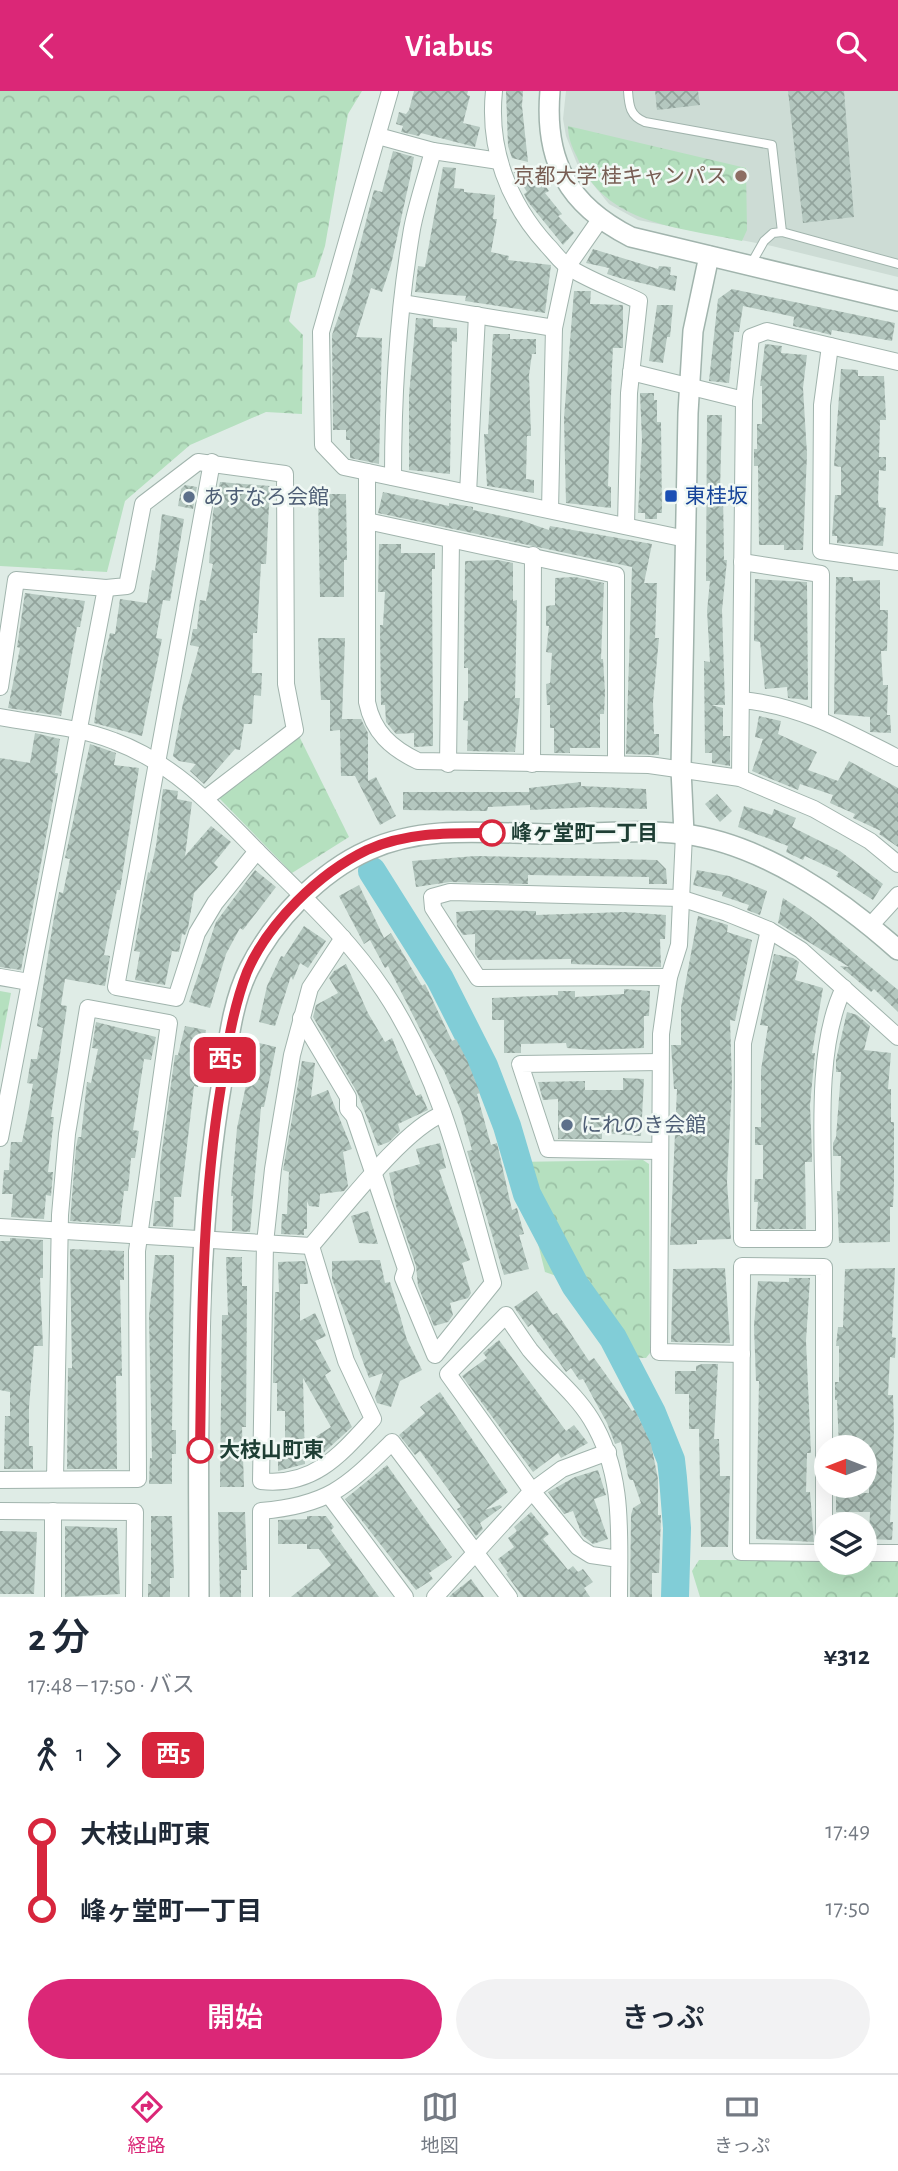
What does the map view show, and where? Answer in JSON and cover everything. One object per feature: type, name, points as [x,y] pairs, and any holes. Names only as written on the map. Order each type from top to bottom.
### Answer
[{"type":"street","points":[[390,91],[321,332],[323,445],[344,467],[686,539]]},
{"type":"street","points":[[494,91],[492,113],[499,161],[511,197],[538,235],[567,267],[639,301],[631,372],[625,526]]},
{"type":"street","points":[[550,91],[547,127],[558,170],[598,221],[631,237],[898,301]]},
{"type":"street","points":[[378,136],[433,151],[499,161]]},
{"type":"street","points":[[393,477],[393,390],[402,303],[413,227],[433,151]]},
{"type":"street","points":[[550,510],[554,328],[567,267],[598,221]]},
{"type":"street","points":[[709,256],[693,331],[689,386],[681,769],[684,834],[679,945],[669,977],[662,1020],[659,1352],[742,1354]]},
{"type":"street","points":[[402,303],[554,328]]},
{"type":"street","points":[[468,493],[477,315]]},
{"type":"street","points":[[740,778],[744,400],[751,337],[767,331],[898,362]]},
{"type":"street","points":[[830,346],[822,405],[821,551],[898,562]]},
{"type":"street","points":[[631,372],[744,400]]},
{"type":"street","points":[[0,687],[16,580],[106,588],[127,586],[144,504],[198,462],[285,474],[286,684],[295,730],[206,798]]},
{"type":"street","points":[[212,462],[116,987],[176,997],[197,933],[215,903],[257,851]]},
{"type":"street","points":[[367,472],[369,716],[384,740],[398,751],[418,761],[448,764],[616,764],[681,769],[740,778],[814,809],[870,841],[898,864]]},
{"type":"street","points":[[367,521],[616,575],[616,764]]},
{"type":"street","points":[[448,764],[452,540]]},
{"type":"street","points":[[532,764],[533,555]]},
{"type":"street","points":[[742,562],[821,574],[820,718]]},
{"type":"street","points":[[0,1138],[106,588]]},
{"type":"street","points":[[741,700],[774,703],[820,718],[898,758]]},
{"type":"street","points":[[0,717],[113,740],[158,761],[206,798],[305,896],[343,938],[390,1002],[414,1044],[443,1114],[493,1283],[435,1355],[403,1278],[405,1269],[355,1116],[348,1109],[348,1097],[301,1018]]},
{"type":"street","points":[[199,1597],[203,1240],[216,1112],[240,993],[248,971],[269,933],[292,905],[332,872],[367,851],[411,837],[450,831],[684,834],[738,848],[794,874],[870,926],[898,950]]},
{"type":"street","points":[[669,977],[478,978],[433,908],[432,897],[450,892],[680,898],[769,930],[801,950],[898,1037]]},
{"type":"street","points":[[870,926],[898,895]]},
{"type":"street","points":[[769,930],[743,1043],[742,1238],[824,1239],[825,1051],[832,1011],[844,988]]},
{"type":"street","points":[[311,1246],[345,1361],[373,1419],[340,1456],[328,1465],[302,1478],[261,1481],[264,1243],[282,1112],[301,1018],[310,988],[343,938]]},
{"type":"street","points":[[0,977],[29,982]]},
{"type":"street","points":[[0,1480],[138,1479],[138,1237],[169,1023],[88,1008],[67,1134],[59,1233],[55,1479]]},
{"type":"street","points":[[660,1062],[520,1064],[548,1149],[660,1151]]},
{"type":"street","points":[[311,1246],[375,1173],[431,1119],[443,1114]]},
{"type":"street","points":[[0,1227],[59,1233],[311,1246]]},
{"type":"street","points":[[814,1553],[741,1552],[742,1266],[824,1267],[825,1512]]},
{"type":"street","points":[[619,1559],[591,1556],[578,1547],[532,1491],[448,1374],[506,1315],[530,1350],[591,1419],[608,1452],[619,1497],[619,1559],[619,1597]]},
{"type":"street","points":[[261,1597],[261,1511],[296,1508],[329,1495],[363,1472],[392,1442],[509,1597]]},
{"type":"street","points":[[435,1597],[532,1491],[562,1469],[608,1452]]},
{"type":"street","points":[[329,1495],[405,1597]]},
{"type":"street","points":[[0,1511],[135,1512],[134,1597]]},
{"type":"street","points":[[53,1597],[54,1511]]},
{"type":"street","points":[[877,1553],[898,1553]]},
{"type":"lane","points":[[628,91],[629,106],[635,118],[645,123],[772,145],[782,232]]},
{"type":"lane","points":[[750,266],[764,241],[773,233],[782,232],[898,264]]},
{"type":"shaded area","name":"京都大学 桂キャンパス","points":[[566,91],[898,91],[898,277],[772,246],[638,220],[609,204],[578,166],[566,136],[563,119]]},
{"type":"green space","points":[[0,91],[362,91],[348,114],[325,246],[315,277],[298,283],[289,321],[303,335],[302,414],[266,412],[190,445],[125,501],[107,572],[0,566]]},
{"type":"green space","points":[[568,126],[746,168],[747,230],[742,241],[669,226],[625,210],[606,197],[590,180],[572,146]]},
{"type":"green space","points":[[298,734],[349,837],[292,873],[219,798]]},
{"type":"green space","points":[[0,991],[11,993],[0,1051]]},
{"type":"green space","points":[[643,1160],[649,1164],[650,1353],[646,1358],[618,1357],[565,1279],[545,1272],[521,1175],[513,1162]]},
{"type":"green space","points":[[699,1560],[814,1560],[814,1575],[877,1575],[877,1561],[898,1560],[898,1597],[700,1597],[692,1571]]},
{"type":"building","points":[[414,91],[468,91],[467,95],[470,96],[463,123],[480,127],[475,147],[421,133],[419,136],[401,132],[403,126],[396,124],[399,112],[406,114],[409,110]]},
{"type":"building","points":[[506,91],[523,91],[528,162],[512,158],[508,146]]},
{"type":"building","points":[[655,91],[698,91],[700,105],[657,110]]},
{"type":"building","points":[[788,91],[844,91],[854,217],[803,223]]},
{"type":"building","points":[[393,151],[414,157],[410,178],[391,265],[382,292],[371,288],[356,337],[382,338],[379,464],[350,458],[350,440],[346,440],[346,430],[333,430],[332,335],[350,284],[374,190],[382,192]]},
{"type":"building","points":[[443,167],[456,168],[454,188],[464,189],[464,192],[495,195],[493,219],[497,219],[491,252],[509,256],[508,260],[551,265],[545,313],[465,301],[466,296],[415,292],[418,266],[425,267]]},
{"type":"building","points":[[514,172],[536,173],[549,191],[545,193],[562,214],[558,216],[574,233],[563,245],[528,202],[524,194],[527,192]]},
{"type":"building","points":[[593,249],[658,269],[659,266],[671,267],[670,275],[677,276],[675,291],[607,274],[609,268],[586,263]]},
{"type":"building","points":[[732,289],[895,323],[892,341],[832,330],[831,335],[793,326],[794,317],[743,306],[739,332],[734,332],[729,383],[709,381],[718,299]]},
{"type":"building","points":[[574,291],[591,291],[590,304],[623,305],[623,348],[613,348],[608,486],[611,487],[611,508],[566,503],[564,418]]},
{"type":"building","points":[[657,305],[673,305],[670,337],[667,337],[663,363],[649,361]]},
{"type":"building","points":[[416,318],[433,319],[433,327],[457,328],[457,342],[452,341],[450,474],[409,470],[409,395]]},
{"type":"building","points":[[493,334],[510,334],[510,339],[536,339],[536,354],[532,354],[529,375],[531,436],[527,436],[526,479],[534,480],[534,493],[487,486],[484,434],[488,434]]},
{"type":"building","points":[[765,344],[782,346],[781,353],[807,355],[803,388],[807,454],[803,550],[784,550],[784,545],[759,545],[758,466],[754,466],[754,449],[757,449],[757,424],[762,424],[760,386]]},
{"type":"building","points":[[841,369],[858,370],[858,376],[884,376],[886,420],[880,420],[879,457],[886,457],[886,471],[879,470],[878,500],[879,507],[886,508],[883,546],[837,543],[837,536],[832,536],[835,495],[841,495],[841,467],[834,466]]},
{"type":"building","points":[[640,393],[654,393],[654,400],[657,400],[657,422],[661,422],[662,513],[657,513],[657,519],[645,519],[645,513],[638,513],[642,440]]},
{"type":"building","points":[[707,415],[722,415],[720,492],[723,492],[724,560],[727,560],[722,610],[725,705],[711,705],[723,708],[723,736],[730,736],[730,766],[712,763],[712,753],[705,753],[704,661],[710,662],[707,611],[710,581],[706,581]]},
{"type":"building","points":[[220,482],[270,486],[266,564],[261,564],[257,633],[253,633],[252,673],[262,673],[261,696],[254,695],[252,724],[244,724],[240,750],[235,749],[204,784],[190,771],[196,764],[179,761],[173,756],[183,703],[199,647],[190,645],[193,629],[197,629],[200,600],[206,601],[213,564],[209,563],[213,512]]},
{"type":"building","name":"あすなろ会館","points":[[185,485],[197,487],[193,509],[178,506],[181,489]]},
{"type":"building","points":[[383,492],[449,506],[449,503],[473,507],[473,510],[520,520],[549,530],[550,526],[652,544],[644,583],[657,583],[655,638],[659,638],[653,702],[654,734],[659,734],[659,755],[626,754],[632,567],[378,513]]},
{"type":"building","points":[[318,494],[346,494],[347,560],[344,560],[344,597],[320,597]]},
{"type":"building","points":[[162,514],[184,519],[170,601],[163,600],[156,638],[162,639],[142,736],[94,723],[103,662],[110,633],[115,634],[120,599],[147,603],[152,570],[155,571]]},
{"type":"building","points":[[379,544],[401,544],[401,553],[435,553],[435,569],[432,569],[433,746],[414,747],[414,733],[396,734],[386,722],[385,705],[381,705],[380,625],[383,625],[385,592],[378,592]]},
{"type":"building","points":[[498,560],[513,563],[513,601],[517,600],[515,698],[520,698],[515,752],[467,751],[468,721],[463,720],[464,701],[468,701],[468,668],[464,668],[465,561]]},
{"type":"building","points":[[575,577],[604,583],[601,659],[605,692],[604,714],[600,714],[600,748],[570,748],[570,753],[554,753],[554,728],[550,728],[550,705],[547,705],[546,684],[550,683],[552,653],[546,652],[549,626],[546,626],[546,606],[555,605],[555,578]]},
{"type":"building","points":[[836,577],[853,577],[853,581],[880,580],[880,610],[888,610],[887,651],[881,651],[883,685],[888,685],[887,715],[890,715],[891,733],[870,732],[870,717],[834,714]]},
{"type":"building","points":[[755,579],[807,582],[808,700],[788,698],[787,687],[765,689],[760,642],[754,641]]},
{"type":"building","points":[[25,593],[85,601],[80,627],[77,627],[61,716],[8,708],[20,648],[17,647]]},
{"type":"building","points":[[318,638],[345,638],[342,719],[361,719],[368,733],[368,781],[376,777],[396,816],[380,825],[355,776],[341,776],[340,730],[330,731],[330,700],[321,700]]},
{"type":"building","points":[[759,716],[781,721],[778,734],[817,752],[808,770],[838,781],[849,761],[898,788],[898,847],[879,834],[881,831],[853,818],[855,814],[830,803],[833,795],[800,784],[798,790],[752,771],[763,739],[755,737]]},
{"type":"building","points":[[35,733],[60,739],[55,773],[58,773],[21,970],[0,967],[0,758],[30,763]]},
{"type":"building","points":[[90,744],[116,753],[114,765],[139,768],[120,890],[117,890],[104,955],[110,956],[105,986],[65,979],[61,1005],[67,1006],[51,1117],[54,1117],[48,1172],[53,1172],[51,1196],[46,1195],[44,1219],[11,1217],[13,1194],[2,1194],[4,1170],[9,1170],[11,1142],[22,1142],[28,1113],[33,1084],[27,1083],[31,1059],[37,1059],[43,1028],[37,1026],[53,923],[59,892],[63,893],[70,859],[65,858]]},
{"type":"building","points":[[581,782],[581,786],[646,789],[647,809],[591,807],[530,810],[530,805],[488,807],[487,811],[403,810],[403,792],[529,792],[529,788]]},
{"type":"building","points":[[163,789],[178,791],[177,799],[192,802],[185,856],[211,826],[231,842],[214,863],[218,867],[194,893],[188,928],[185,935],[182,934],[179,952],[172,951],[165,985],[135,980],[140,952],[134,951],[148,872],[150,873],[156,846]]},
{"type":"building","points":[[717,794],[732,811],[720,822],[705,804]]},
{"type":"building","points":[[744,806],[772,815],[774,809],[796,818],[792,827],[840,851],[883,884],[873,900],[836,876],[839,872],[805,856],[803,860],[786,852],[788,846],[738,827]]},
{"type":"building","points":[[476,856],[657,860],[666,869],[667,884],[649,884],[649,877],[528,875],[528,884],[450,882],[416,887],[412,861]]},
{"type":"building","points":[[255,870],[276,887],[243,930],[240,928],[226,954],[210,1008],[189,1002],[216,922]]},
{"type":"building","points":[[697,870],[729,876],[767,891],[760,915],[747,910],[749,905],[722,896],[723,892],[693,885]]},
{"type":"building","points":[[359,885],[384,938],[391,933],[422,986],[425,984],[452,1041],[456,1039],[467,1060],[480,1093],[477,1094],[491,1145],[497,1143],[512,1210],[517,1208],[524,1234],[519,1235],[529,1269],[504,1275],[467,1151],[472,1150],[461,1111],[444,1071],[388,966],[385,968],[370,940],[364,944],[339,896]]},
{"type":"building","points":[[783,898],[810,916],[898,990],[898,1012],[874,989],[871,992],[840,966],[849,967],[778,923]]},
{"type":"building","points":[[536,911],[536,915],[624,912],[666,915],[665,939],[660,939],[661,967],[571,964],[571,959],[479,960],[475,954],[475,934],[463,935],[457,926],[456,912]]},
{"type":"building","points":[[698,916],[728,925],[727,932],[752,940],[735,1021],[730,1020],[732,1083],[727,1182],[731,1239],[697,1240],[697,1244],[670,1245],[677,1089],[674,1089],[671,1045],[681,1045],[681,1007]]},
{"type":"building","points":[[304,926],[326,941],[308,968],[300,963],[293,980],[291,976],[275,1026],[259,1022],[267,986],[281,956],[284,957]]},
{"type":"building","points":[[774,954],[799,962],[795,980],[823,988],[812,1053],[815,1053],[810,1105],[812,1162],[805,1162],[806,1229],[756,1229],[758,1202],[754,1202],[755,1179],[763,1179],[763,1145],[755,1145],[755,1127],[761,1127],[761,1070],[768,1026],[760,1025]]},
{"type":"building","points":[[346,964],[368,1013],[385,1042],[392,1038],[416,1096],[421,1094],[428,1110],[398,1124],[400,1131],[389,1142],[378,1146],[357,1092],[313,1017],[316,1005],[338,993],[329,978],[334,971]]},
{"type":"building","points":[[624,989],[650,991],[649,1016],[644,1016],[644,1048],[592,1050],[567,1048],[566,1043],[521,1044],[521,1053],[504,1053],[504,1020],[492,1020],[492,998],[558,995],[558,991],[575,991],[575,997],[624,994]]},
{"type":"building","points":[[847,1012],[857,1015],[870,1026],[864,1050],[891,1053],[888,1089],[891,1089],[891,1122],[894,1122],[894,1182],[893,1207],[890,1207],[890,1242],[839,1243],[837,1191],[840,1191],[841,1156],[833,1156],[833,1143],[836,1137],[841,1072],[836,1072],[836,1060]]},
{"type":"building","points":[[96,1022],[156,1037],[151,1060],[144,1059],[133,1130],[139,1131],[135,1158],[131,1158],[128,1191],[124,1191],[120,1224],[70,1221],[76,1147],[78,1137],[81,1137],[87,1082],[91,1083],[98,1049],[92,1048]]},
{"type":"building","points":[[185,1026],[206,1030],[199,1060],[204,1060],[198,1087],[194,1086],[181,1197],[174,1197],[173,1227],[153,1226],[155,1201],[160,1201],[160,1165],[175,1055],[178,1055]]},
{"type":"building","points":[[255,1042],[276,1047],[264,1107],[261,1107],[250,1232],[232,1231],[231,1196],[237,1128]]},
{"type":"building","points":[[302,1061],[315,1063],[311,1097],[328,1090],[352,1149],[343,1152],[348,1186],[344,1191],[320,1194],[319,1207],[309,1206],[307,1201],[307,1229],[304,1229],[304,1235],[281,1234],[282,1214],[287,1214],[289,1172],[283,1170]]},
{"type":"building","points":[[623,1078],[644,1079],[641,1136],[602,1133],[602,1139],[558,1139],[558,1099],[543,1100],[538,1082],[585,1081],[585,1090],[623,1090]]},
{"type":"building","points":[[440,1143],[446,1168],[439,1170],[470,1260],[462,1263],[471,1293],[468,1298],[450,1303],[453,1315],[448,1322],[434,1326],[418,1286],[416,1266],[396,1206],[389,1173],[420,1164],[416,1149]]},
{"type":"building","points":[[368,1211],[378,1244],[359,1243],[351,1216]]},
{"type":"building","points":[[10,1238],[43,1240],[43,1278],[40,1278],[43,1346],[34,1346],[29,1407],[29,1446],[33,1446],[33,1469],[4,1469],[5,1416],[10,1416],[10,1392],[0,1390],[0,1241],[10,1241]]},
{"type":"building","points":[[70,1249],[124,1251],[124,1280],[120,1280],[122,1376],[116,1376],[117,1469],[67,1469],[68,1368],[72,1368]]},
{"type":"building","points":[[155,1255],[174,1255],[172,1430],[176,1430],[176,1454],[172,1454],[172,1484],[149,1484],[152,1458],[149,1316]]},
{"type":"building","points":[[226,1257],[242,1257],[242,1286],[247,1286],[246,1427],[242,1427],[244,1487],[220,1487],[222,1315],[228,1315]]},
{"type":"building","points":[[380,1260],[385,1283],[390,1282],[407,1340],[422,1370],[400,1381],[391,1407],[377,1403],[375,1397],[383,1373],[369,1378],[332,1279],[332,1261]]},
{"type":"building","points":[[305,1261],[308,1284],[300,1284],[300,1321],[315,1313],[326,1336],[315,1341],[331,1371],[325,1375],[352,1427],[321,1455],[312,1439],[331,1427],[303,1378],[305,1464],[278,1471],[278,1450],[285,1450],[285,1411],[277,1411],[277,1383],[273,1383],[275,1292],[279,1292],[278,1262]]},
{"type":"building","points":[[725,1268],[730,1343],[671,1342],[673,1269]]},
{"type":"building","points":[[895,1268],[892,1337],[896,1338],[895,1358],[890,1357],[888,1395],[893,1395],[894,1429],[890,1522],[893,1522],[892,1540],[877,1539],[877,1512],[836,1512],[836,1498],[877,1498],[877,1435],[838,1435],[835,1382],[839,1382],[839,1346],[836,1346],[838,1327],[843,1327],[845,1269]]},
{"type":"building","points":[[789,1278],[810,1278],[806,1341],[811,1453],[807,1453],[806,1492],[810,1492],[814,1542],[756,1539],[759,1381],[756,1381],[754,1326],[758,1281],[789,1282]]},
{"type":"building","points":[[537,1291],[553,1315],[557,1313],[589,1361],[594,1358],[632,1411],[635,1410],[651,1444],[658,1479],[658,1515],[661,1515],[659,1573],[652,1573],[652,1597],[630,1597],[631,1515],[633,1508],[641,1503],[633,1480],[628,1476],[621,1442],[615,1444],[583,1379],[579,1380],[571,1368],[566,1372],[532,1324],[528,1327],[514,1307]]},
{"type":"building","points":[[499,1340],[566,1431],[574,1425],[588,1443],[561,1458],[558,1453],[533,1472],[462,1376],[487,1358],[483,1353]]},
{"type":"building","points":[[718,1364],[714,1439],[719,1439],[720,1476],[730,1476],[728,1547],[701,1547],[699,1429],[689,1429],[689,1394],[675,1394],[675,1371],[696,1371],[696,1366]]},
{"type":"building","points":[[440,1392],[508,1492],[485,1510],[500,1505],[502,1507],[480,1523],[483,1529],[476,1536],[457,1509],[461,1507],[420,1451],[415,1455],[399,1435],[425,1413],[420,1407]]},
{"type":"building","points":[[387,1465],[452,1557],[429,1573],[433,1579],[416,1590],[345,1499]]},
{"type":"building","points":[[598,1470],[606,1495],[594,1499],[608,1539],[593,1544],[582,1535],[573,1511],[564,1514],[548,1492],[575,1477]]},
{"type":"building","points":[[218,1512],[245,1512],[247,1570],[241,1570],[241,1597],[220,1597]]},
{"type":"building","points":[[531,1512],[549,1534],[543,1539],[568,1570],[573,1566],[578,1572],[583,1569],[593,1582],[584,1588],[590,1597],[523,1597],[506,1574],[508,1573],[498,1559],[514,1547],[508,1538],[517,1531],[514,1527]]},
{"type":"building","points":[[151,1516],[172,1516],[174,1578],[170,1578],[170,1597],[148,1597],[148,1584],[151,1584]]},
{"type":"building","points":[[307,1516],[326,1516],[334,1527],[331,1530],[379,1597],[291,1597],[331,1565],[319,1549],[307,1549],[307,1544],[278,1544],[278,1520],[307,1519]]},
{"type":"building","points":[[65,1526],[117,1528],[120,1594],[65,1597]]},
{"type":"building","points":[[0,1531],[37,1532],[34,1594],[0,1594]]},
{"type":"building","points":[[471,1579],[484,1597],[449,1597],[453,1593]]},
{"type":"waterway","points":[[372,871],[440,979],[484,1066],[507,1126],[527,1194],[575,1285],[613,1338],[652,1413],[671,1460],[677,1528],[675,1597]]},
{"type":"bus line","name":"西5","points":[[200,1450],[203,1240],[208,1167],[228,1045],[248,971],[269,933],[292,905],[332,872],[367,851],[411,837],[450,831],[492,833]]},
{"type":"place","name":"京都大学 桂キャンパス","points":[[741,176]]},
{"type":"place","name":"東桂坂","points":[[671,496]]},
{"type":"place","name":"あすなろ会館","points":[[189,497]]},
{"type":"place","name":"峰ヶ堂町一丁目","points":[[492,833]]},
{"type":"place","name":"にれのき会館","points":[[567,1125]]},
{"type":"place","name":"大枝山町東","points":[[200,1450]]}]
